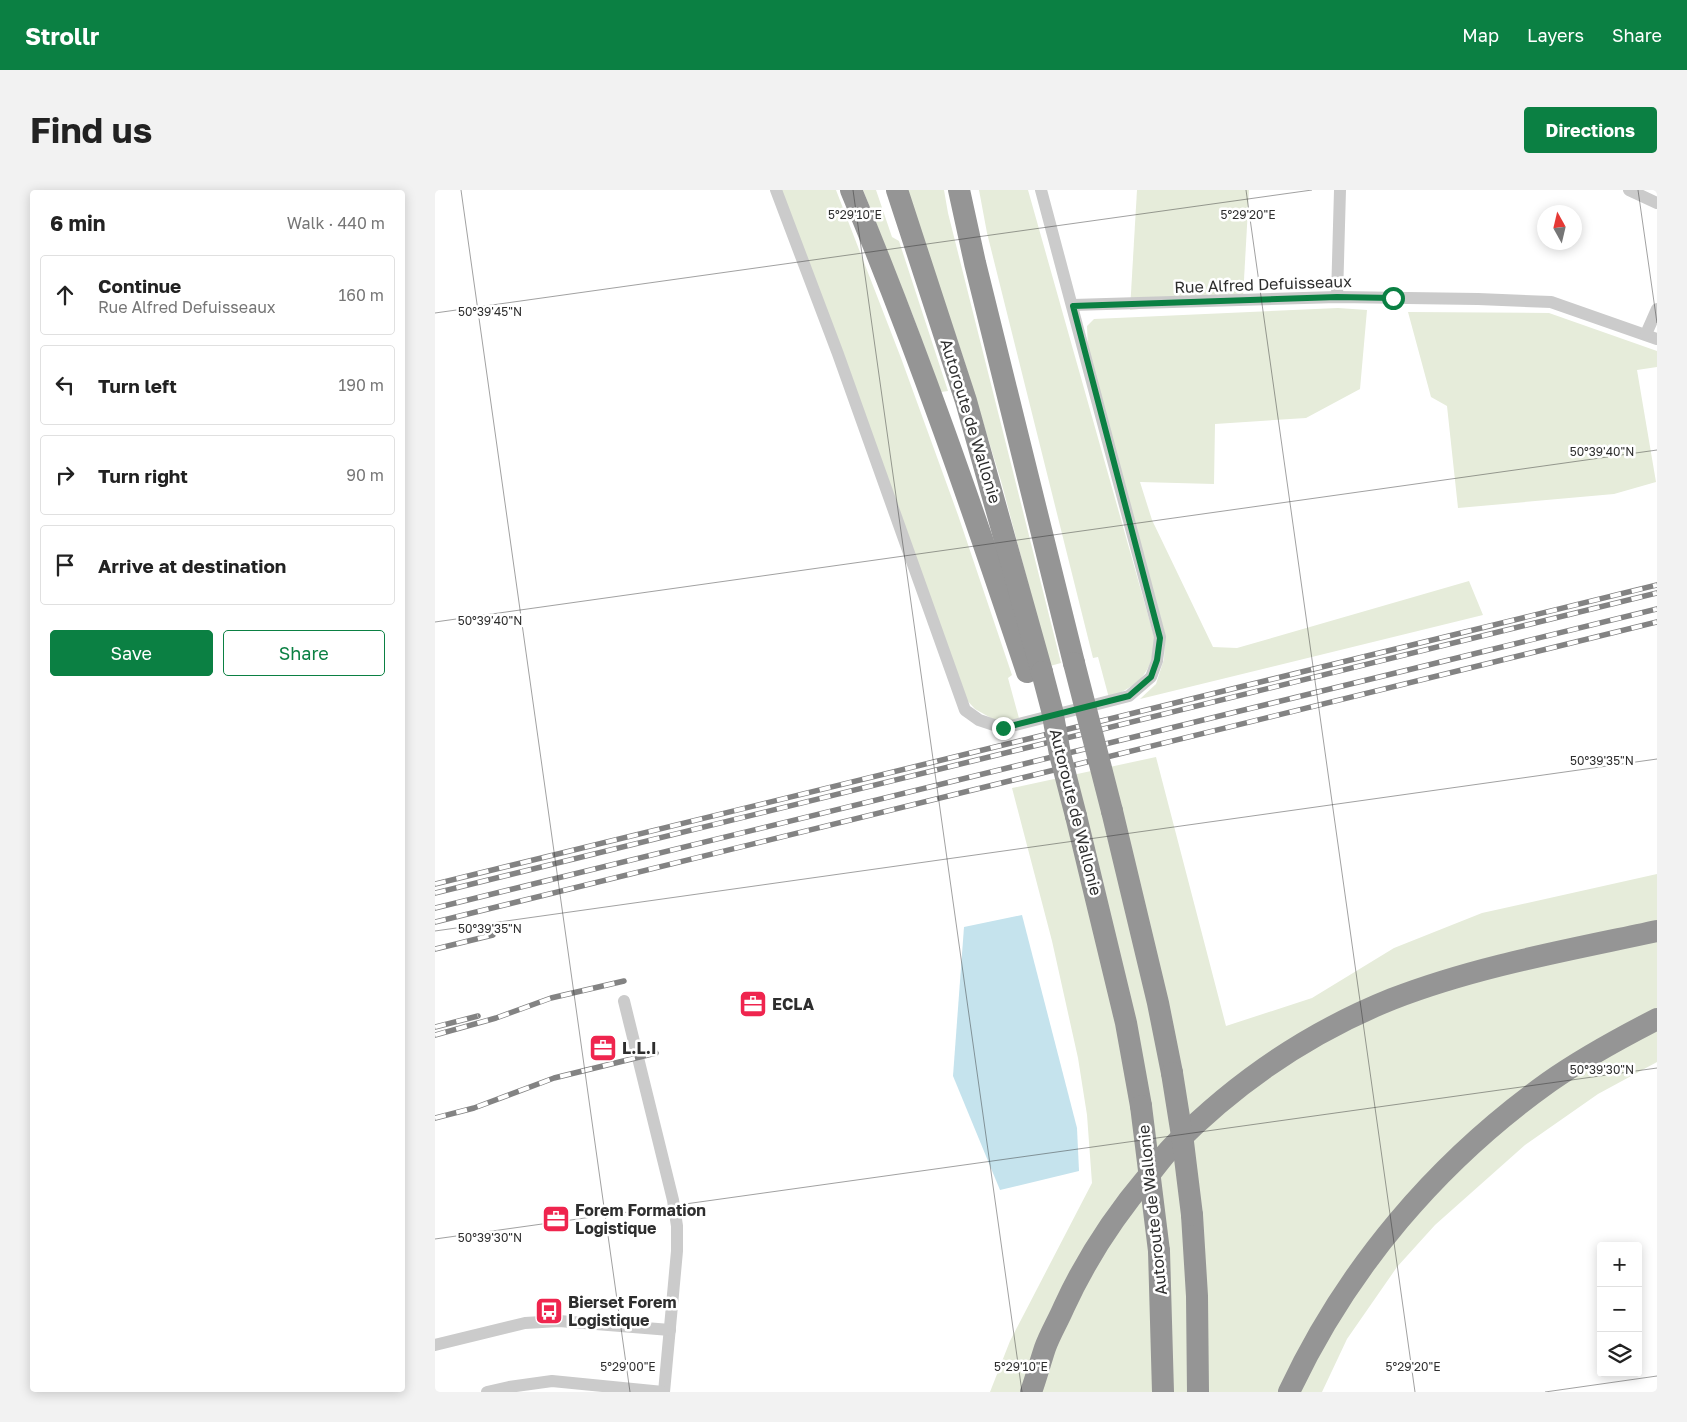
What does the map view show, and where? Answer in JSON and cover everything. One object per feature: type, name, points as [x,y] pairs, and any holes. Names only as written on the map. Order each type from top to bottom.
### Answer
[{"type":"highway","points":[[851,190],[936,407],[1035,672]]},
{"type":"highway","name":"Autoroute de Wallonie","points":[[897,190],[966,401],[1035,672],[1052,710],[1060,754],[1126,1023],[1141,1106],[1159,1252],[1163,1392]]},
{"type":"highway","points":[[959,190],[975,263],[1112,811],[1158,1003],[1172,1073],[1192,1215],[1197,1296],[1198,1392]]},
{"type":"highway","points":[[1031,1392],[1046,1347],[1073,1288],[1098,1244],[1127,1201],[1172,1146],[1216,1106],[1279,1057],[1349,1019],[1392,999],[1441,982],[1511,963],[1657,931]]},
{"type":"highway","points":[[1289,1392],[1332,1311],[1367,1260],[1407,1210],[1451,1163],[1501,1118],[1550,1081],[1605,1046],[1657,1019]]},
{"type":"street","points":[[776,190],[838,354],[965,710],[979,720],[1003,728],[1129,696],[1151,677],[1157,660],[1160,638],[1041,190]]},
{"type":"street","points":[[1337,297],[1340,190]]},
{"type":"street","points":[[1629,190],[1657,203]]},
{"type":"street","name":"Rue Alfred Defuisseaux","points":[[1073,306],[1337,297],[1478,298],[1551,302],[1651,336]]},
{"type":"street","points":[[1651,336],[1657,309]]},
{"type":"street","points":[[487,1392],[552,1381],[663,1392],[677,1251],[677,1226],[673,1200],[624,1001]]},
{"type":"street","points":[[435,1345],[525,1323],[559,1321],[670,1330]]},
{"type":"green space","points":[[780,190],[836,190],[901,358],[958,515],[1012,675],[1008,678],[1020,722],[998,722],[975,709],[965,698]]},
{"type":"green space","points":[[863,190],[876,190],[892,237],[899,241],[948,391],[941,392]]},
{"type":"green space","points":[[907,190],[944,190],[948,213],[1061,663],[1050,666],[1001,481],[964,360]]},
{"type":"green space","points":[[979,190],[1028,190],[1155,640],[1150,662],[1142,677],[1129,688],[1109,698],[1098,657],[1093,658],[987,233]]},
{"type":"green space","points":[[1137,190],[1249,190],[1243,298],[1130,310]]},
{"type":"green space","points":[[1338,308],[1367,310],[1360,389],[1306,418],[1215,424],[1214,484],[1140,482],[1152,520],[1213,647],[1237,648],[1469,581],[1483,615],[1140,699],[1156,684],[1164,659],[1165,634],[1088,349],[1087,326],[1094,319]]},
{"type":"green space","points":[[1408,312],[1549,313],[1657,351],[1657,367],[1637,370],[1656,482],[1614,494],[1458,508],[1447,406],[1431,397]]},
{"type":"green space","points":[[1156,757],[1226,1026],[1312,998],[1394,948],[1482,913],[1657,874],[1657,1062],[1598,1094],[1525,1145],[1435,1225],[1397,1267],[1347,1339],[1322,1392],[990,1392],[1010,1341],[1092,1183],[1087,1115],[1078,1058],[1052,941],[1012,788]]},
{"type":"water","points":[[1022,915],[1077,1128],[1079,1171],[1000,1190],[953,1076],[964,927]]},
{"type":"railway","points":[[435,884],[1657,585]]},
{"type":"railway","points":[[435,893],[1657,593]]},
{"type":"railway","points":[[435,908],[1657,609]]},
{"type":"railway","points":[[435,922],[1657,622]]},
{"type":"railway","points":[[435,949],[493,935]]},
{"type":"railway","points":[[435,1035],[496,1018],[551,998],[624,981]]},
{"type":"railway","points":[[435,1027],[478,1016]]},
{"type":"railway","points":[[435,1118],[474,1108],[554,1078],[656,1053]]},
{"type":"place","name":"ECLA","points":[[753,1004]]},
{"type":"place","name":"L.L.I","points":[[603,1048]]},
{"type":"place","name":"Forem Formation Logistique","points":[[556,1219]]},
{"type":"place","name":"Bierset Forem Logistique","points":[[549,1311]]},
{"type":"route","points":[[1003,728],[1129,696],[1151,677],[1157,660],[1160,638],[1073,306],[1337,297],[1393,298]]}]
